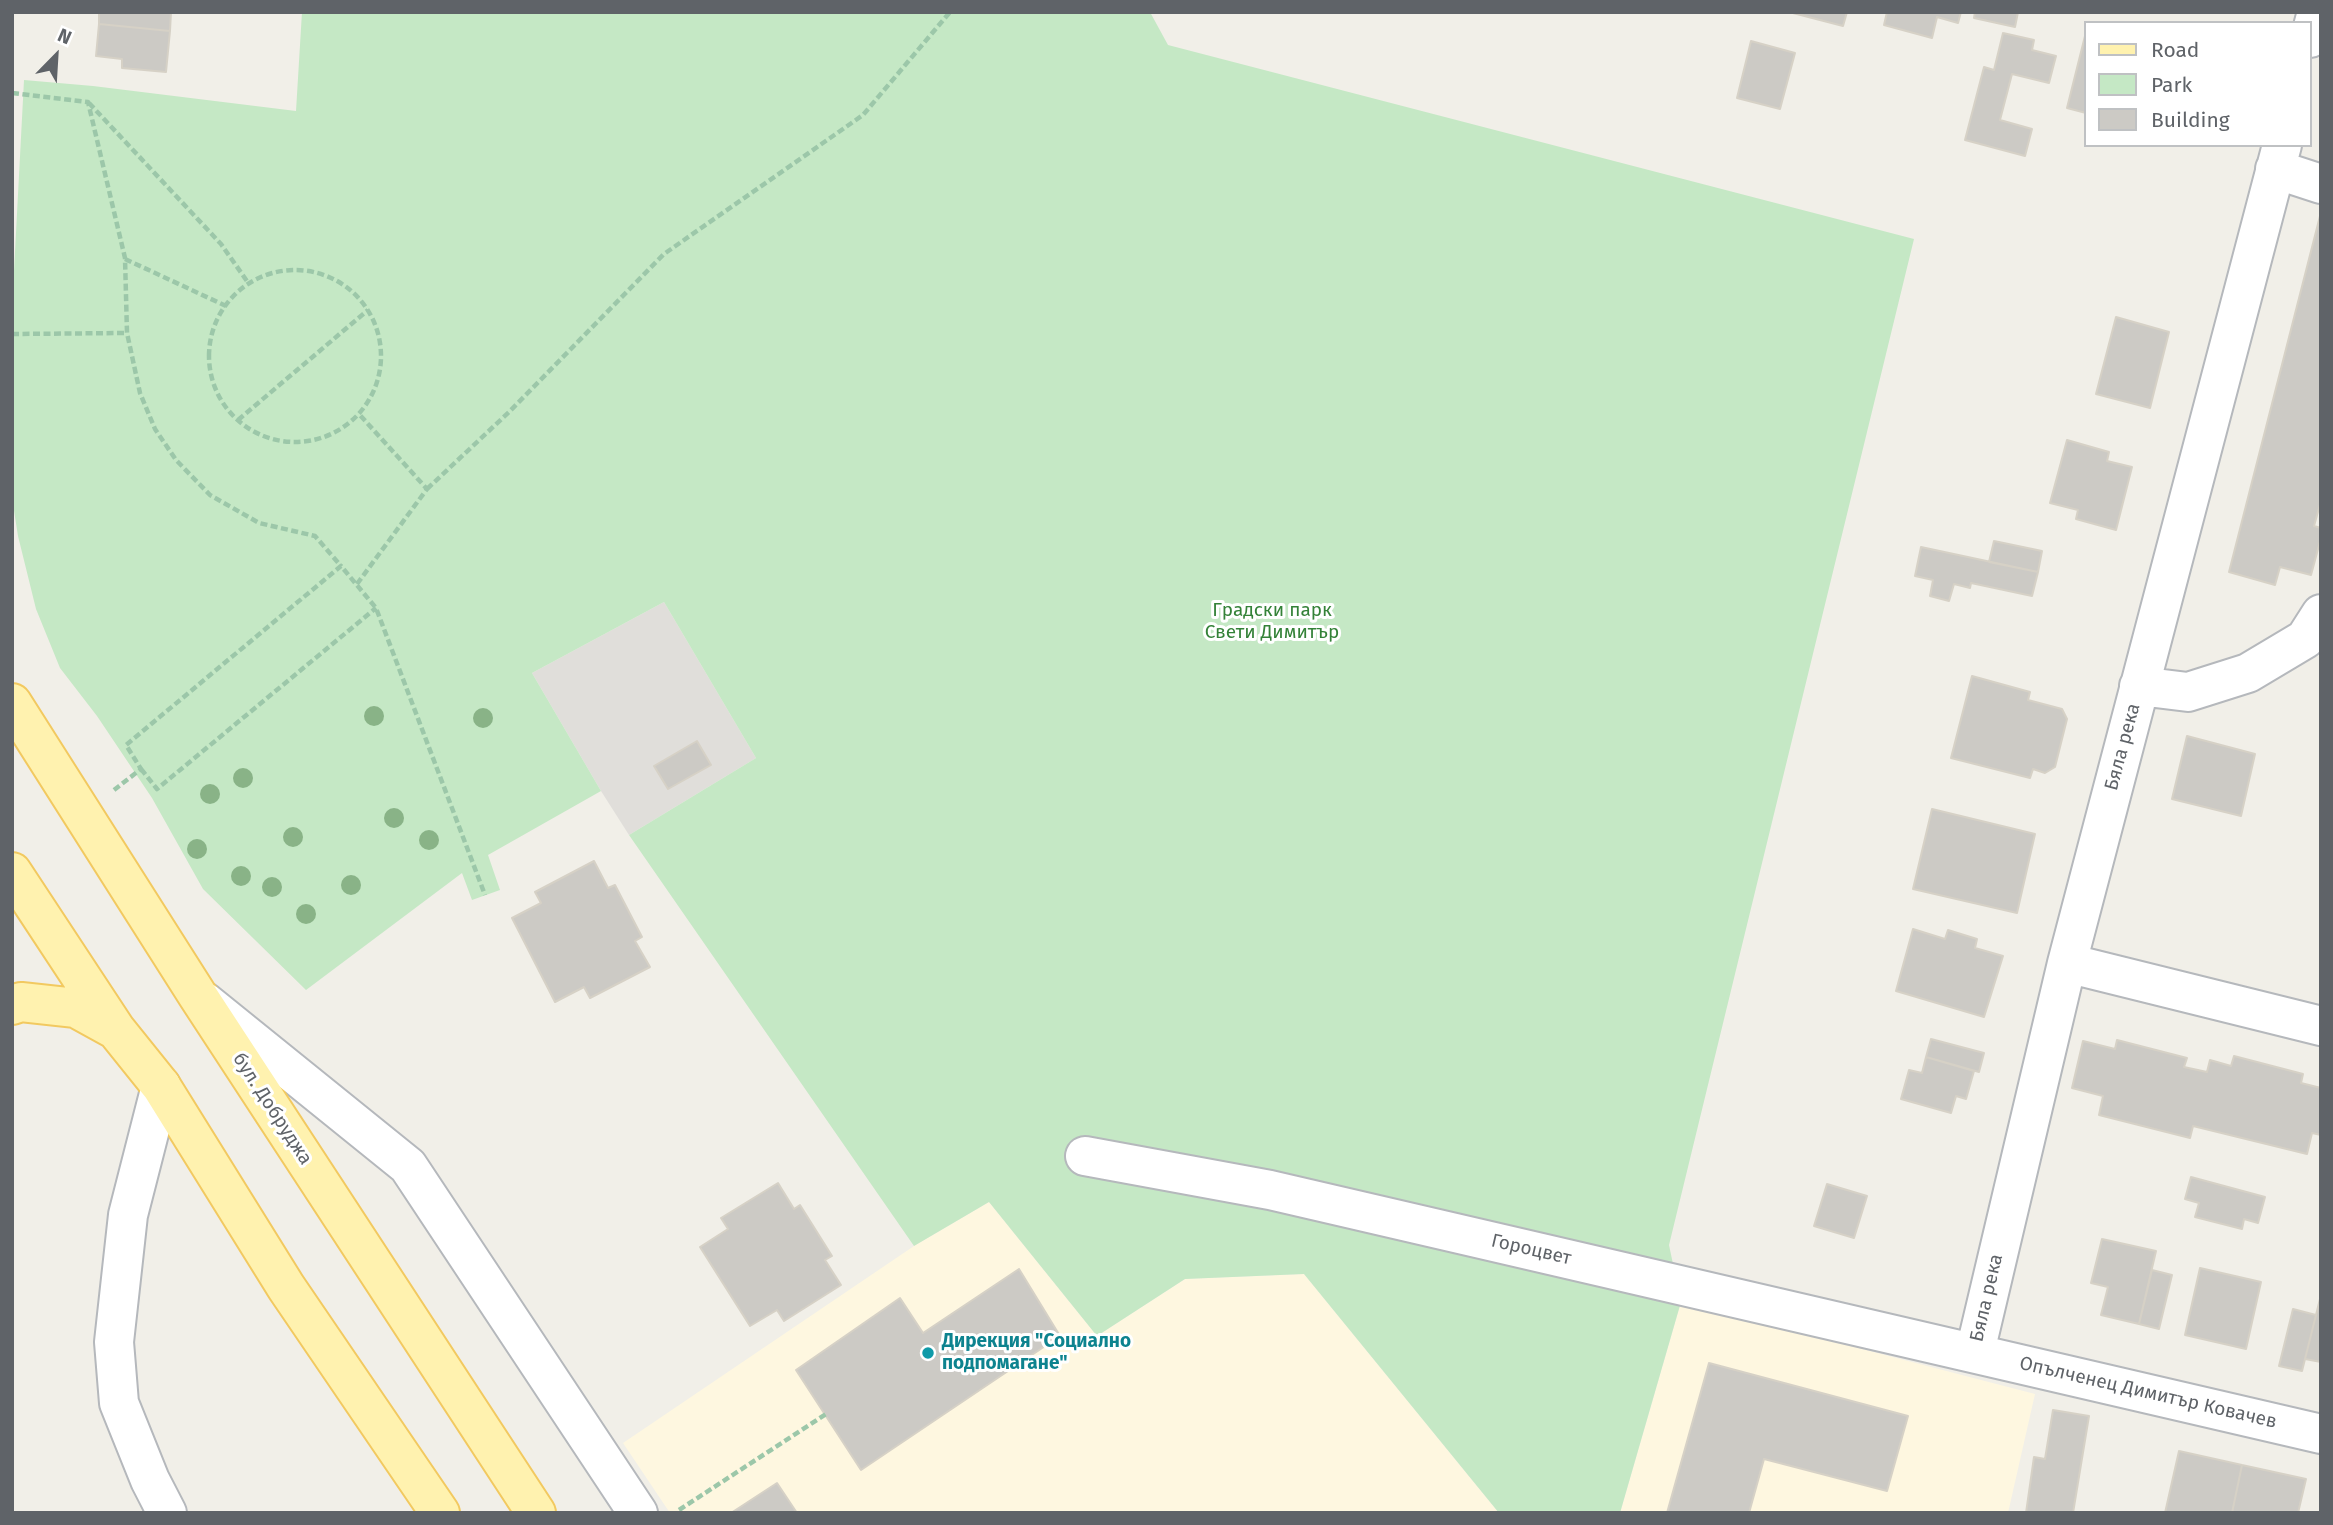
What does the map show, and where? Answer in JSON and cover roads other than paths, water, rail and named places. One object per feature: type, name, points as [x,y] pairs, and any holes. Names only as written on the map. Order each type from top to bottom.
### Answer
[{"type":"main road","name":"бул. Добруджа","points":[[12,703],[198,996],[536,1513]]},
{"type":"main road","points":[[12,872],[116,1030],[161,1086],[286,1287],[440,1513]]},
{"type":"main road","points":[[12,1005],[21,1002],[76,1008],[116,1030]]},
{"type":"street","points":[[2312,31],[2317,12]]},
{"type":"street","points":[[2279,157],[2321,184]]},
{"type":"street","name":"Бяла река","points":[[1975,1352],[2067,963],[2279,157]]},
{"type":"street","points":[[2139,686],[2188,692],[2248,673],[2305,639],[2321,614]]},
{"type":"street","points":[[2067,963],[2321,1027]]},
{"type":"street","points":[[198,996],[408,1167],[638,1513]]},
{"type":"street","points":[[161,1086],[128,1215],[114,1342],[119,1404],[150,1480],[167,1513]]},
{"type":"street","name":"Гороцвет","points":[[1085,1156],[1270,1190],[1975,1352]]},
{"type":"street","name":"Опълченец Димитър Ковачев","points":[[1975,1352],[2321,1434]]},
{"type":"place","name":"Дирекция \"Социално подпомагане\"","points":[[928,1353]]},
{"type":"park label","name":"Градски парк Свети Димитър","points":[[1272,622]]}]
